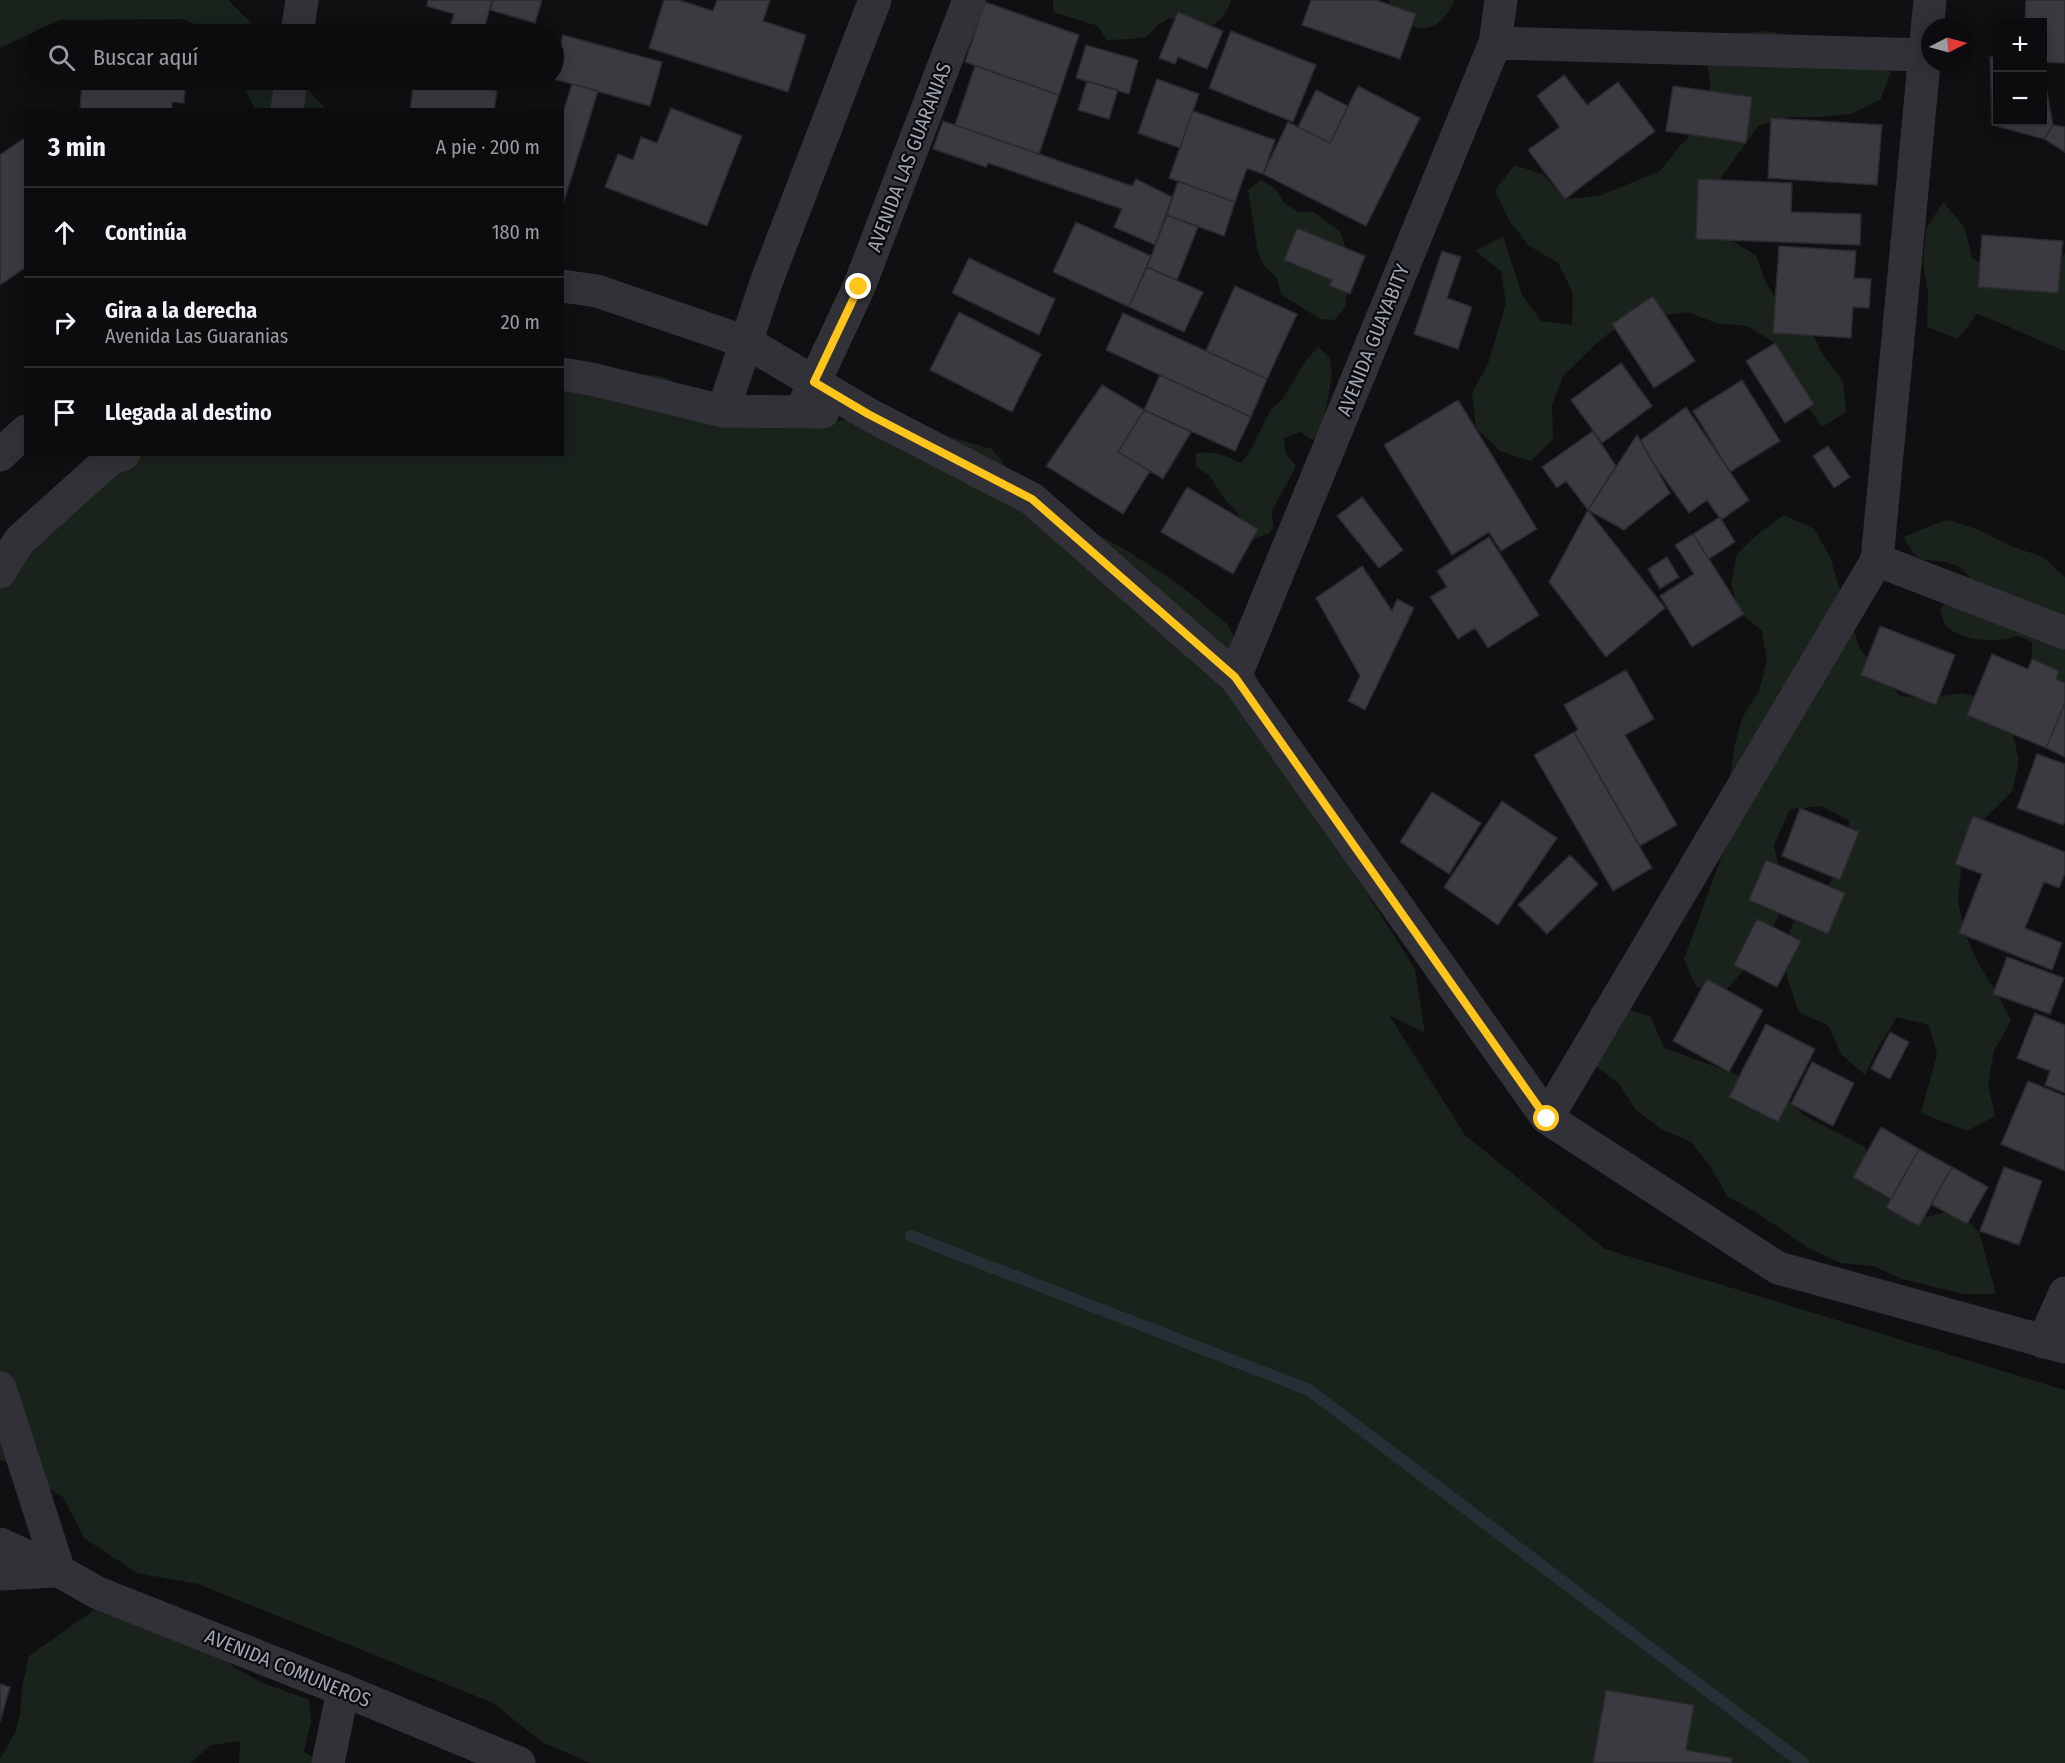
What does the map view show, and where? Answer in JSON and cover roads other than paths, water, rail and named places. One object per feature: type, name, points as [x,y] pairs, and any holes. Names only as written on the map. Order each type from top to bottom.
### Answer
[{"type":"street","points":[[298,24],[302,0]]},
{"type":"street","points":[[723,411],[767,280],[875,0]]},
{"type":"street","name":"AVENIDA LAS GUARANIAS","points":[[807,397],[859,287],[969,0]]},
{"type":"street","name":"AVENIDA GUAYABITY","points":[[1235,677],[1494,43],[1501,0]]},
{"type":"street","points":[[1929,18],[1930,0]]},
{"type":"street","points":[[1494,43],[1921,55]]},
{"type":"street","points":[[1547,1119],[1877,560],[1924,72]]},
{"type":"street","points":[[287,108],[290,90]]},
{"type":"street","points":[[564,286],[597,291],[746,342],[807,397]]},
{"type":"street","points":[[564,374],[723,411],[807,397],[868,414],[1032,499],[1235,677],[1547,1119],[1778,1269],[2054,1344],[2065,1293]]},
{"type":"street","points":[[0,454],[24,433]]},
{"type":"street","points":[[0,572],[19,541],[110,459],[118,456]]},
{"type":"street","points":[[1877,560],[2065,633]]},
{"type":"street","points":[[0,1388],[59,1571],[0,1574]]},
{"type":"street","name":"AVENIDA COMUNEROS","points":[[0,1544],[59,1571],[98,1593],[519,1763]]},
{"type":"street","points":[[328,1763],[343,1690]]},
{"type":"waterway","points":[[911,1236],[1309,1390],[1803,1763]]}]
